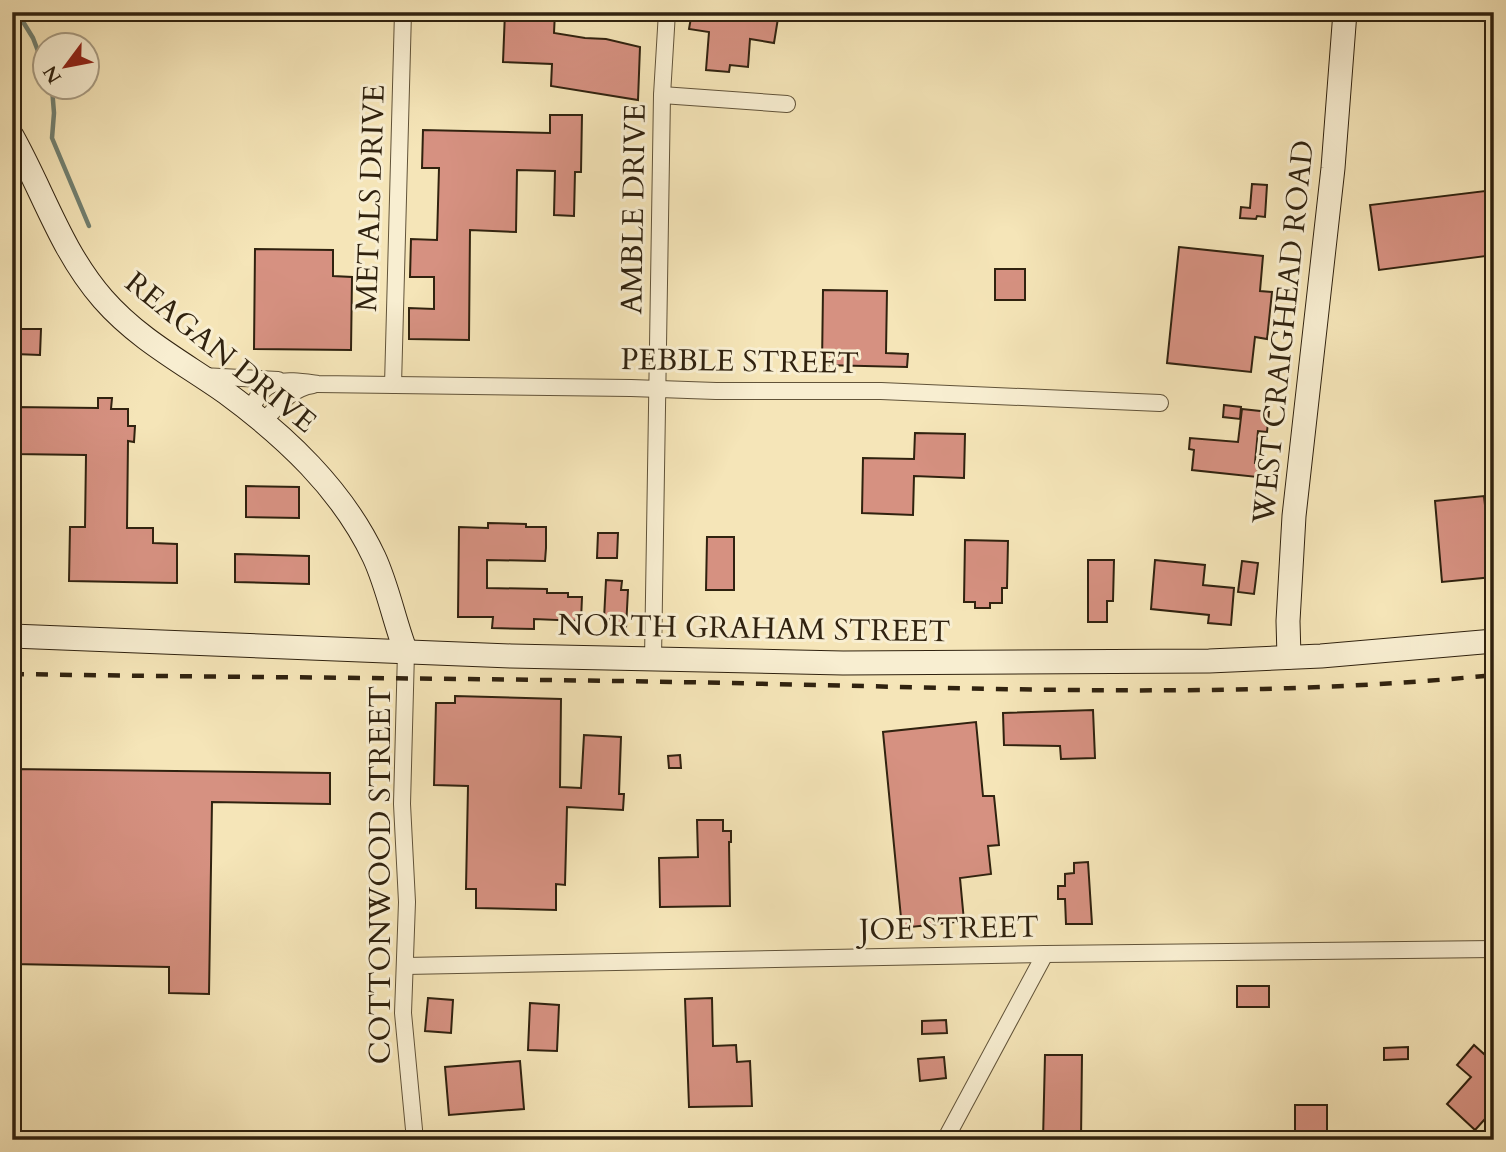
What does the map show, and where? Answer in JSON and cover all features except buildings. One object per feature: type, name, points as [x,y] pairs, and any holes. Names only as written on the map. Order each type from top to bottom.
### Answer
[{"type":"main road","name":"WEST CRAIGHEAD ROAD","points":[[1289,657],[1294,516],[1334,168],[1333,150],[1345,12]]},
{"type":"main road","name":"REAGAN DRIVE","points":[[12,136],[44,205],[74,261],[88,280],[128,324],[155,347],[257,416],[291,445],[359,529],[386,587],[393,617],[406,652]]},
{"type":"main road","name":"NORTH GRAHAM STREET","points":[[12,636],[406,652],[843,663],[1209,661],[1494,641]]},
{"type":"street","name":"METALS DRIVE","points":[[393,385],[403,12]]},
{"type":"street","name":"AMBLE DRIVE","points":[[653,659],[662,95],[667,12]]},
{"type":"street","points":[[662,95],[787,104]]},
{"type":"street","name":"PEBBLE STREET","points":[[200,376],[318,384],[881,391],[1160,403]]},
{"type":"street","name":"PEBBLE STREET","points":[[294,381],[268,385],[255,399],[257,416],[305,386],[318,384]]},
{"type":"street","name":"COTTONWOOD STREET","points":[[406,652],[402,804],[407,897],[403,1013],[415,1140]]},
{"type":"street","name":"JOE STREET","points":[[405,966],[1494,949]]},
{"type":"street","points":[[945,1140],[1045,954]]},
{"type":"waterway","points":[[17,12],[32,36]]},
{"type":"waterway","points":[[53,102],[52,138],[89,226]]},
{"type":"railway","points":[[12,674],[582,680],[1133,690],[1314,687],[1494,675]]}]
